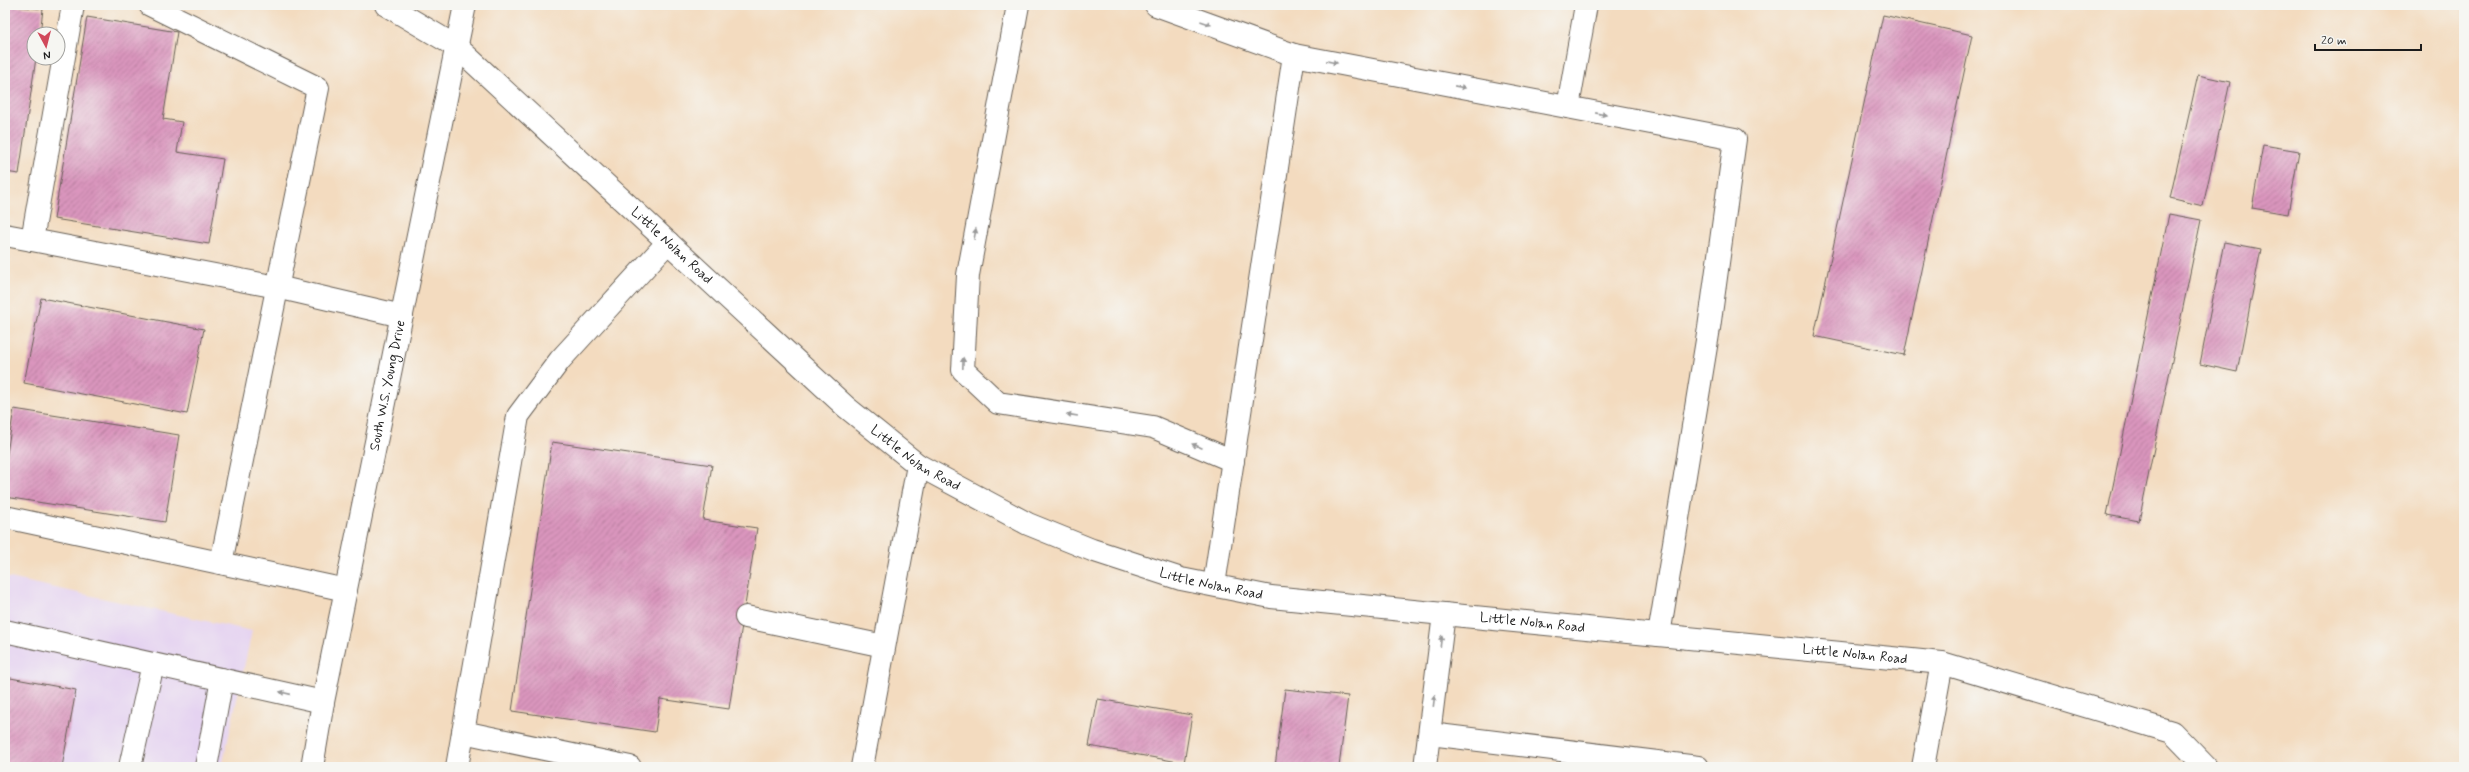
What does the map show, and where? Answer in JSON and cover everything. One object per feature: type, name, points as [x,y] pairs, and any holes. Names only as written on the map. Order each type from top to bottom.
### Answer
[{"type":"street","points":[[32,240],[73,5]]},
{"type":"street","points":[[150,5],[318,88],[221,563]]},
{"type":"street","name":"Little Nolan Road","points":[[386,5],[457,47],[846,407],[918,465],[1028,524],[1084,547],[1181,579],[1271,597],[1942,663],[2172,732],[2206,767]]},
{"type":"street","name":"South W.S. Young Drive","points":[[312,767],[323,702],[465,5]]},
{"type":"street","points":[[1018,5],[968,275],[963,370],[998,403],[1152,427],[1233,461]]},
{"type":"street","points":[[1156,5],[1294,55],[1735,139],[1709,328],[1659,635]]},
{"type":"street","points":[[1568,107],[1586,5]]},
{"type":"street","points":[[1214,585],[1294,55]]},
{"type":"street","points":[[5,235],[277,288],[402,316]]},
{"type":"street","points":[[457,767],[518,416],[560,360],[668,242]]},
{"type":"street","points":[[862,767],[918,465]]},
{"type":"street","points":[[5,517],[346,590]]},
{"type":"street","points":[[1425,767],[1444,614]]},
{"type":"street","points":[[746,617],[884,646]]},
{"type":"street","points":[[5,631],[323,702]]},
{"type":"street","points":[[1923,767],[1942,663]]},
{"type":"street","points":[[130,767],[153,664]]},
{"type":"street","points":[[206,767],[222,679]]},
{"type":"street","points":[[463,732],[630,767]]},
{"type":"street","points":[[1430,734],[1698,767]]},
{"type":"shaded area","points":[[5,577],[252,631],[222,767],[5,767]]},
{"type":"building","points":[[5,5],[43,9],[41,26],[26,26],[26,66],[35,66],[19,174],[5,172]]},
{"type":"building","points":[[1883,15],[1972,35],[1904,355],[1814,336]]},
{"type":"building","points":[[87,17],[177,32],[163,119],[182,122],[177,152],[223,159],[209,244],[54,219]]},
{"type":"building","points":[[2198,75],[2230,82],[2203,206],[2170,198]]},
{"type":"building","points":[[2263,145],[2299,151],[2288,214],[2252,208]]},
{"type":"building","points":[[2169,214],[2201,220],[2139,521],[2107,515]]},
{"type":"building","points":[[2224,242],[2261,249],[2237,372],[2200,364]]},
{"type":"building","points":[[41,298],[204,329],[187,414],[24,383]]},
{"type":"building","points":[[14,409],[179,435],[165,522],[5,497],[5,466]]},
{"type":"building","points":[[552,442],[712,465],[703,520],[757,528],[729,709],[660,699],[655,732],[512,711]]},
{"type":"building","points":[[5,677],[76,690],[62,767],[5,767]]},
{"type":"building","points":[[1285,689],[1348,696],[1339,767],[1275,767]]},
{"type":"building","points":[[1098,699],[1192,715],[1184,763],[1089,746]]}]
